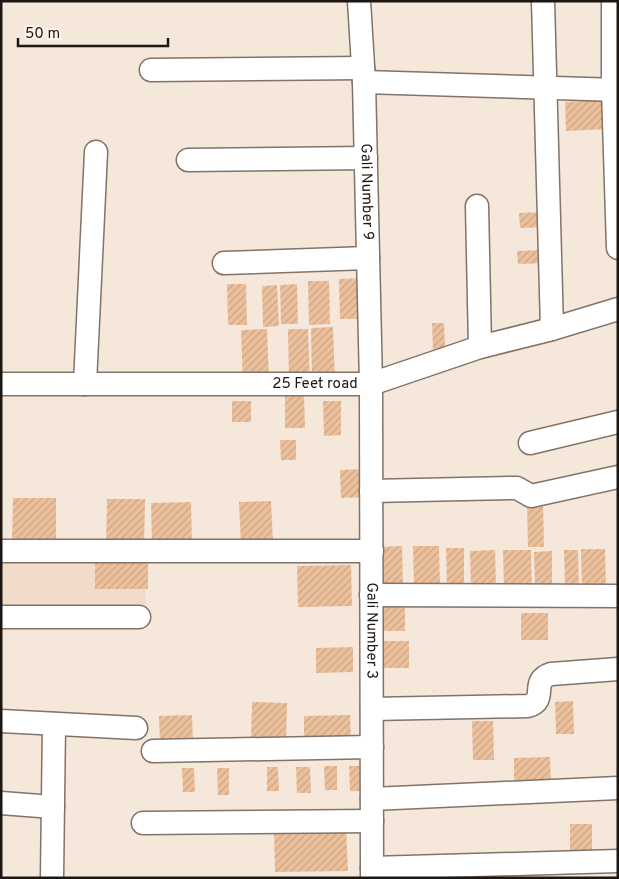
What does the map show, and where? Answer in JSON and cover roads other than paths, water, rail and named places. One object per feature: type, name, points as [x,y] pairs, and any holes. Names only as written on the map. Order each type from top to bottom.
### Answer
[{"type":"street","name":"Gali Number 9","points":[[359,1],[366,158],[371,384]]},
{"type":"street","points":[[543,1],[552,329]]},
{"type":"street","points":[[613,1],[618,248]]},
{"type":"street","points":[[151,70],[363,75],[546,88],[616,90]]},
{"type":"street","points":[[85,384],[96,152]]},
{"type":"street","points":[[188,160],[366,158]]},
{"type":"street","points":[[477,206],[480,348]]},
{"type":"street","points":[[224,263],[368,258]]},
{"type":"street","name":"25 Feet road","points":[[1,384],[371,384],[480,348],[618,309]]},
{"type":"street","name":"Gali Number 3","points":[[371,384],[372,873]]},
{"type":"street","points":[[530,443],[618,422]]},
{"type":"street","points":[[371,491],[516,488],[532,496],[618,477]]},
{"type":"street","points":[[1,551],[372,551]]},
{"type":"street","points":[[371,595],[618,596]]},
{"type":"street","points":[[1,617],[139,617]]},
{"type":"street","points":[[372,709],[528,706],[535,704],[538,698],[540,680],[544,676],[618,670]]},
{"type":"street","points":[[1,721],[136,728]]},
{"type":"street","points":[[52,878],[54,724]]},
{"type":"street","points":[[152,751],[372,747]]},
{"type":"street","points":[[143,823],[372,810],[618,788]]},
{"type":"street","points":[[1,803],[53,807]]},
{"type":"street","points":[[372,873],[618,861]]}]
